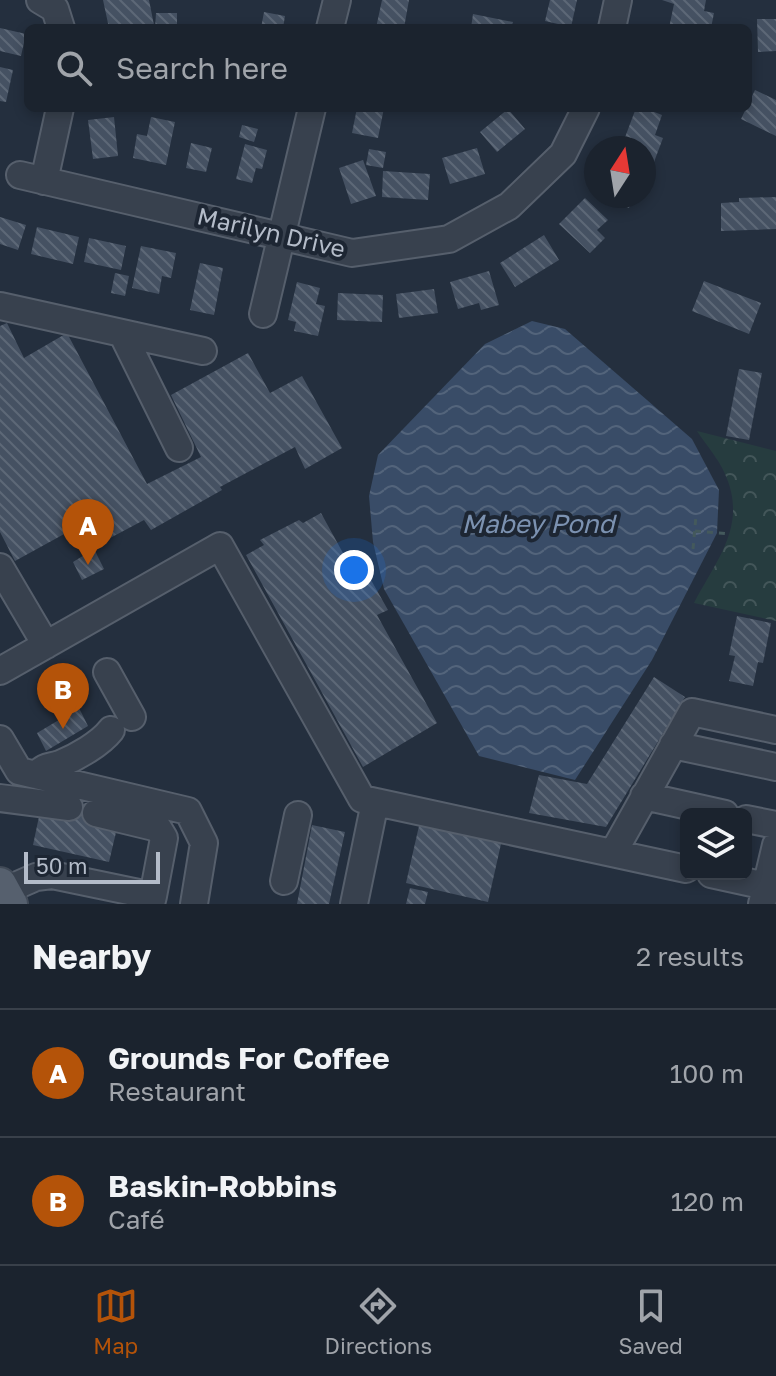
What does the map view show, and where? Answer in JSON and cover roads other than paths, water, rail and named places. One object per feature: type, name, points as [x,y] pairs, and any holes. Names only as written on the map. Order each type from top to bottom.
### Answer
[{"type":"street","points":[[40,0],[55,9],[60,24]]},
{"type":"street","points":[[331,24],[337,0]]},
{"type":"street","points":[[613,24],[618,0]]},
{"type":"street","name":"Marilyn Drive","points":[[58,112],[32,178],[352,253],[449,239],[509,206],[563,154],[584,112]]},
{"type":"street","points":[[263,314],[311,112]]},
{"type":"street","points":[[0,306],[203,351]]},
{"type":"street","points":[[122,333],[179,448]]},
{"type":"street","points":[[0,671],[220,546],[362,799],[680,868]]},
{"type":"street","points":[[0,567],[46,645]]},
{"type":"street","points":[[0,739],[19,771],[42,770],[59,764],[103,739],[122,724],[107,672]]},
{"type":"street","points":[[613,853],[692,712],[776,730]]},
{"type":"street","points":[[673,745],[776,767]]},
{"type":"street","points":[[42,770],[188,811],[204,843],[194,904]]},
{"type":"street","points":[[644,796],[698,808]]},
{"type":"street","points":[[0,798],[69,807]]},
{"type":"street","points":[[354,904],[375,802]]},
{"type":"street","points":[[284,881],[298,815]]},
{"type":"street","points":[[5,896],[36,877],[52,875],[152,900],[164,838],[158,828],[109,816]]},
{"type":"street","points":[[752,820],[776,825]]},
{"type":"street","points":[[726,880],[764,895],[776,845]]},
{"type":"water","name":"Mabey Pond","points":[[532,321],[565,329],[692,439],[719,490],[717,533],[652,660],[575,780],[479,756],[384,589],[373,542],[369,496],[378,455],[485,344]]},
{"type":"place","name":"Grounds For Coffee","points":[[88,565]]},
{"type":"place","name":"Baskin-Robbins","points":[[63,729]]}]
